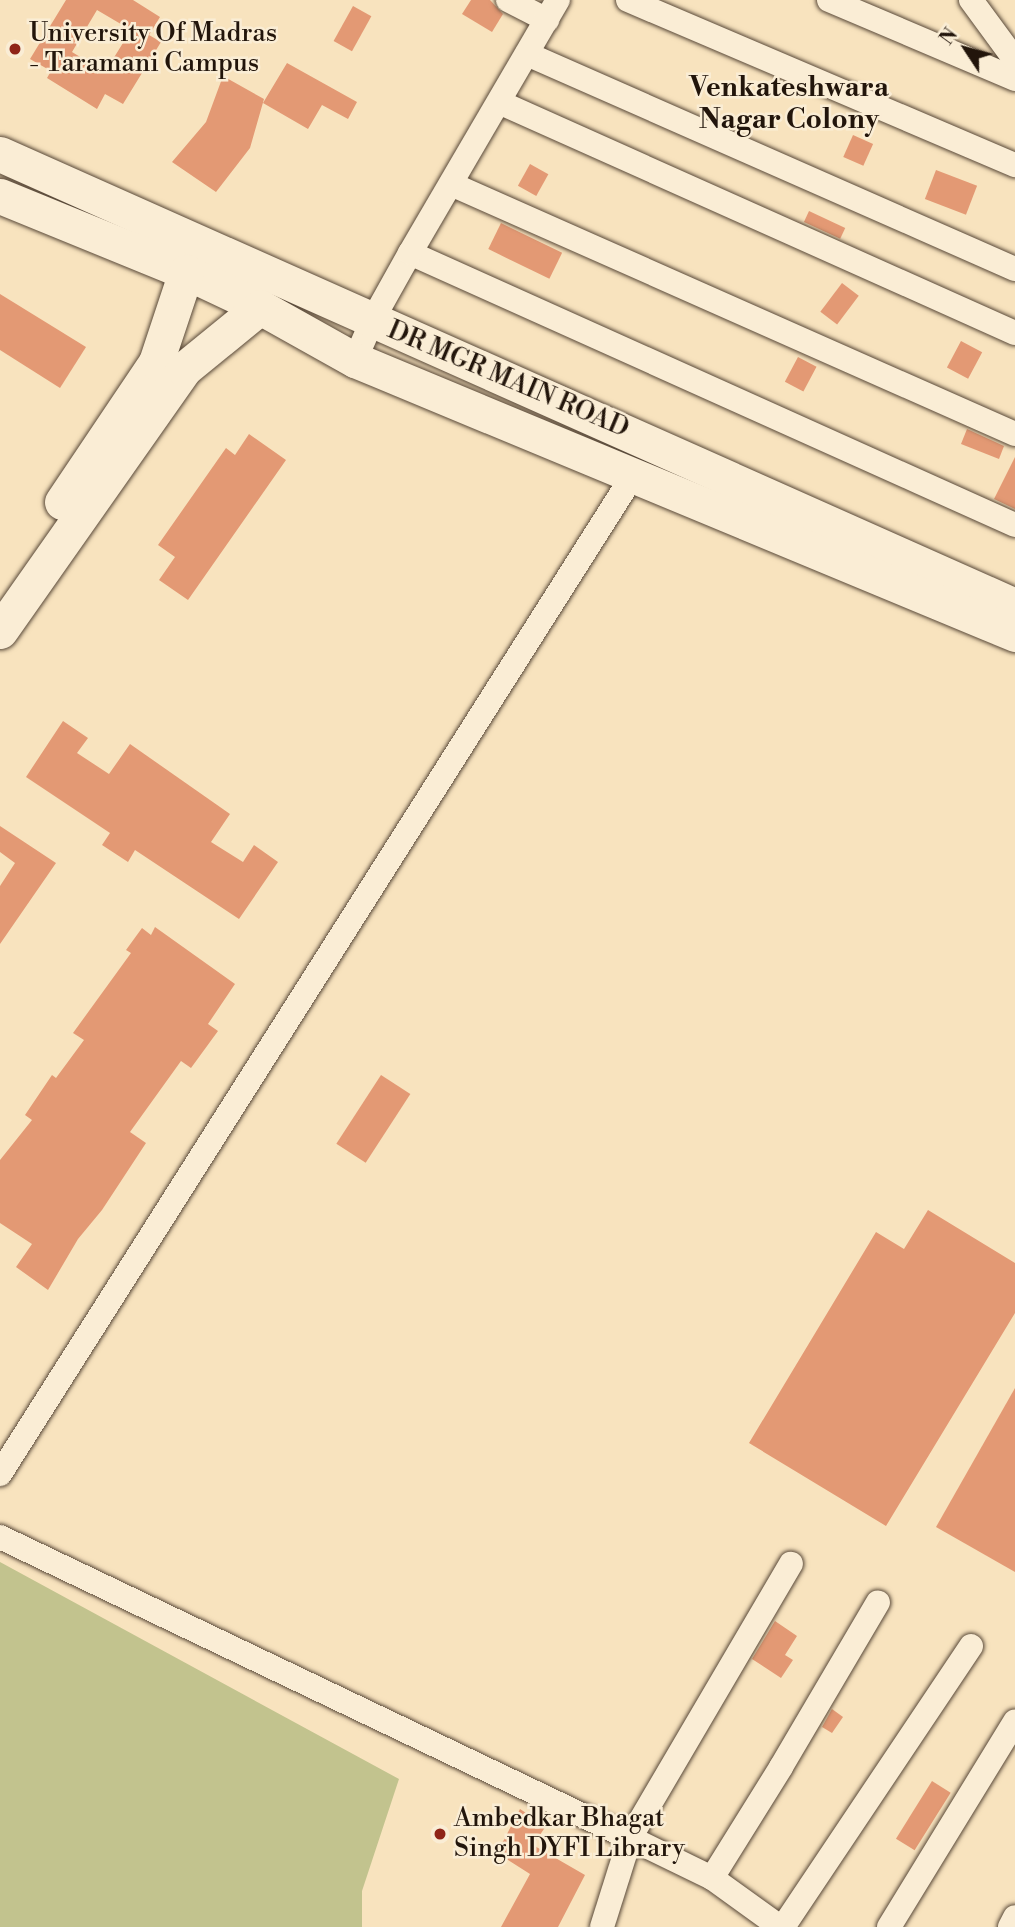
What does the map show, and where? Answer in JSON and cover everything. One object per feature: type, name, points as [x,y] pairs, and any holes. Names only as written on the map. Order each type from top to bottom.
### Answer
[{"type":"main road","name":"DR MGR MAIN ROAD","points":[[0,154],[372,321],[653,442],[1015,606]]},
{"type":"main road","name":"DR MGR MAIN ROAD","points":[[0,196],[186,272],[260,307],[355,360],[1015,634]]},
{"type":"main road","points":[[0,591],[156,362],[186,272]]},
{"type":"main road","points":[[0,631],[184,369],[260,307]]},
{"type":"street","points":[[355,360],[372,321],[410,253],[552,10],[508,0]]},
{"type":"street","points":[[628,0],[1015,165]]},
{"type":"street","points":[[829,0],[1015,79]]},
{"type":"street","points":[[971,0],[1015,60]]},
{"type":"street","points":[[527,54],[1015,270]]},
{"type":"street","points":[[500,103],[1015,333]]},
{"type":"street","points":[[451,184],[1015,434]]},
{"type":"street","points":[[410,253],[1015,525]]},
{"type":"street","points":[[0,1474],[634,474]]},
{"type":"street","points":[[0,1537],[712,1878],[781,1927],[971,1646]]},
{"type":"street","points":[[602,1927],[630,1838],[791,1564]]},
{"type":"street","points":[[712,1878],[878,1602]]},
{"type":"street","points":[[889,1927],[1015,1721]]},
{"type":"street","points":[[1010,1927],[1015,1917]]},
{"type":"green space","points":[[0,1562],[399,1779],[362,1891],[362,1927],[0,1927]]},
{"type":"building","points":[[66,0],[133,0],[160,17],[149,35],[161,42],[123,104],[105,94],[97,109],[47,78],[51,71],[30,59]],"holes":[[[97,10],[131,30],[105,72],[72,52]]]},
{"type":"building","points":[[471,0],[490,0],[503,14],[492,32],[462,14]]},
{"type":"building","points":[[353,6],[371,16],[352,51],[334,41]]},
{"type":"building","points":[[287,63],[357,102],[348,119],[322,105],[308,129],[263,103]]},
{"type":"building","points":[[223,76],[264,99],[250,148],[216,192],[172,162],[206,122]]},
{"type":"building","points":[[853,135],[873,144],[863,166],[843,157]]},
{"type":"building","points":[[530,164],[548,174],[536,196],[518,186]]},
{"type":"building","points":[[936,170],[977,186],[966,215],[925,199]]},
{"type":"building","points":[[809,211],[845,228],[840,239],[804,222]]},
{"type":"building","points":[[501,223],[562,253],[549,279],[488,249]]},
{"type":"building","points":[[842,283],[859,296],[837,324],[820,312]]},
{"type":"building","points":[[0,294],[86,347],[60,388],[0,350]]},
{"type":"building","points":[[961,341],[982,352],[968,379],[947,367]]},
{"type":"building","points":[[798,357],[817,367],[803,392],[785,382]]},
{"type":"building","points":[[967,429],[1004,446],[999,459],[961,444]]},
{"type":"building","points":[[249,434],[286,460],[188,600],[159,580],[175,557],[158,545],[226,448],[235,455]]},
{"type":"building","points":[[1015,457],[1015,509],[994,499]]},
{"type":"building","points":[[63,721],[88,738],[77,753],[109,774],[130,744],[230,814],[211,842],[243,862],[254,845],[278,862],[239,919],[135,850],[128,862],[102,845],[110,833],[26,777]]},
{"type":"building","points":[[0,826],[56,863],[0,944],[0,886],[15,863],[0,852]]},
{"type":"building","points":[[155,927],[235,984],[208,1024],[218,1031],[191,1068],[181,1061],[130,1132],[146,1143],[102,1210],[78,1239],[48,1290],[16,1267],[32,1244],[0,1223],[0,1160],[32,1120],[25,1115],[52,1075],[56,1078],[84,1040],[73,1033],[131,953],[126,950],[142,928],[151,935]]},
{"type":"building","points":[[381,1075],[410,1094],[366,1163],[336,1144]]},
{"type":"building","points":[[928,1210],[1015,1263],[1015,1313],[886,1526],[749,1443],[876,1232],[904,1249]]},
{"type":"building","points":[[1015,1388],[1015,1572],[936,1527]]},
{"type":"building","points":[[775,1621],[797,1636],[785,1655],[793,1660],[781,1678],[752,1659]]},
{"type":"building","points":[[832,1709],[843,1717],[832,1733],[822,1727]]},
{"type":"building","points":[[932,1781],[951,1793],[915,1850],[896,1839]]},
{"type":"building","points":[[520,1809],[546,1826],[533,1845],[585,1875],[558,1927],[501,1927],[530,1874],[497,1853]]},
{"type":"place","name":"University Of Madras - Taramani Campus","points":[[15,49]]},
{"type":"place","name":"Ambedkar Bhagat Singh DYFI Library","points":[[440,1834]]},
{"type":"district","name":"Venkateshwara Nagar Colony","points":[[789,104]]}]
